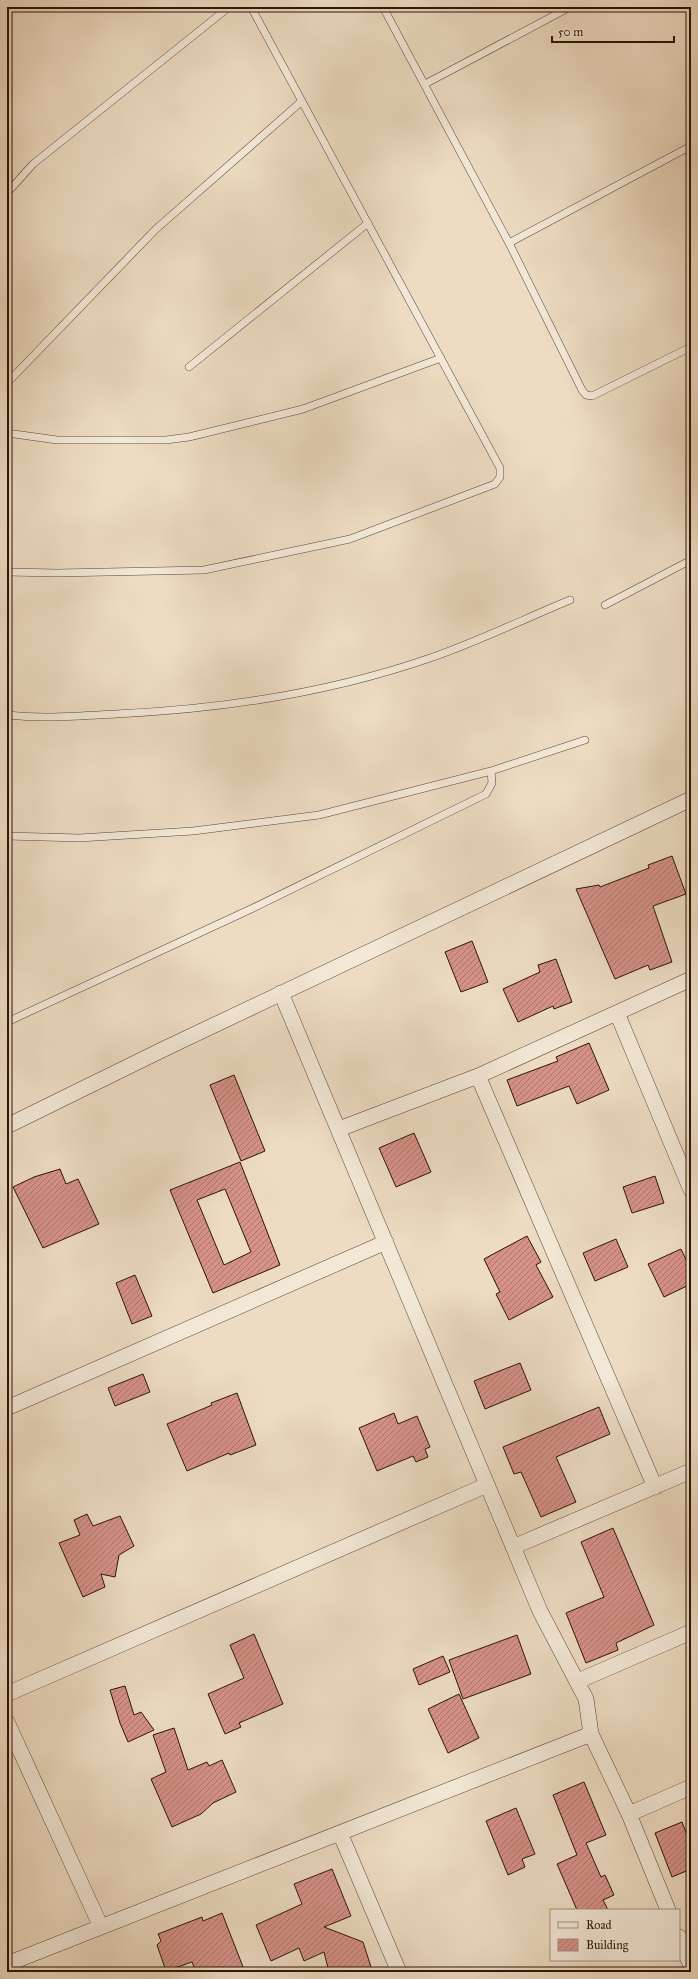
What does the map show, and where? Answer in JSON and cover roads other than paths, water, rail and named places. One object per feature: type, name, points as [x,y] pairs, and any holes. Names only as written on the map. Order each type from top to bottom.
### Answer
[{"type":"street","points":[[7,1126],[281,993],[691,799]]},
{"type":"street","points":[[339,1129],[478,1076],[691,980]]},
{"type":"street","points":[[281,993],[540,1611],[578,1681],[586,1699],[591,1734],[629,1814],[668,1909]]},
{"type":"street","points":[[617,1013],[691,1190]]},
{"type":"street","points":[[478,1076],[655,1487]]},
{"type":"street","points":[[7,1408],[386,1242]]},
{"type":"street","points":[[513,1547],[691,1471]]},
{"type":"street","points":[[7,1694],[487,1484]]},
{"type":"street","points":[[578,1681],[691,1632]]},
{"type":"street","points":[[7,1722],[100,1927]]},
{"type":"street","points":[[7,1964],[591,1734]]},
{"type":"street","points":[[629,1814],[691,1787]]},
{"type":"street","points":[[340,1833],[399,1972]]},
{"type":"street","points":[[680,1939],[690,1960]]},
{"type":"lane","points":[[7,193],[32,164],[229,7]]},
{"type":"lane","points":[[7,572],[58,573],[204,570],[350,539],[495,484],[500,477],[500,468],[251,7]]},
{"type":"lane","points":[[383,7],[509,243],[582,390],[586,395],[592,396],[691,347]]},
{"type":"lane","points":[[425,84],[570,7]]},
{"type":"lane","points":[[7,383],[156,229],[302,101]]},
{"type":"lane","points":[[509,243],[691,146]]},
{"type":"lane","points":[[189,367],[368,223]]},
{"type":"lane","points":[[7,433],[57,440],[166,440],[189,437],[303,409],[441,358]]},
{"type":"lane","points":[[604,605],[691,560]]},
{"type":"lane","points":[[7,715],[37,718],[140,713],[252,703],[326,689],[433,657],[570,600]]},
{"type":"lane","points":[[7,836],[79,838],[194,831],[319,815],[491,771],[585,740]]},
{"type":"lane","points":[[7,1022],[251,909],[486,794],[492,783],[491,771]]}]
